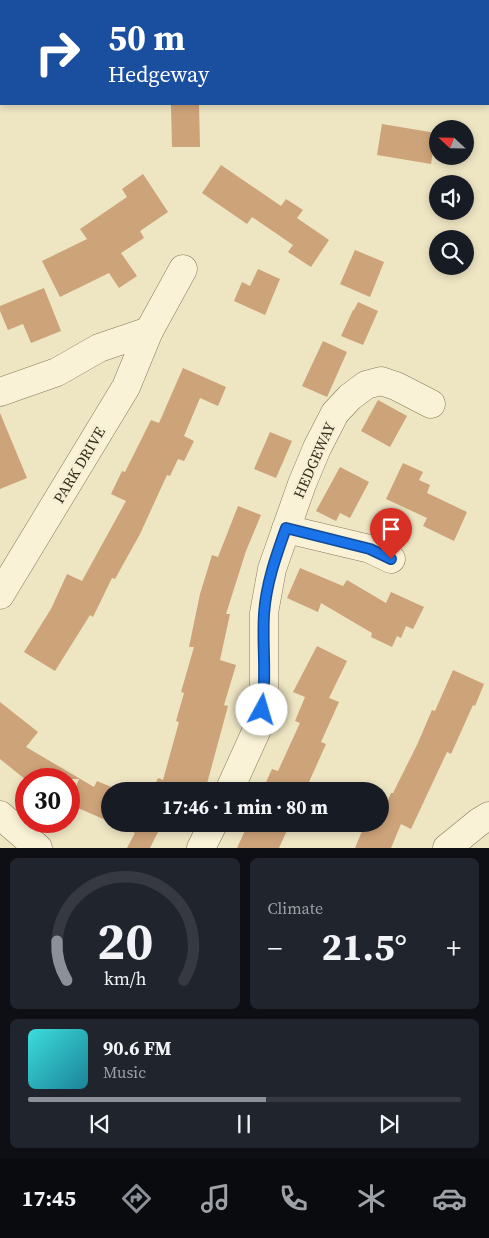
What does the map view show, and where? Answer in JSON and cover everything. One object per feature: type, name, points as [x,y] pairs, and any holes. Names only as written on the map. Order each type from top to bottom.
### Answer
[{"type":"street","name":"PARK DRIVE","points":[[0,595],[126,387],[149,331],[184,269]]},
{"type":"street","points":[[0,392],[57,372],[99,348],[149,331]]},
{"type":"street","name":"HEDGEWAY","points":[[233,782],[259,725],[264,695],[264,614],[272,569],[302,484],[317,448],[335,413],[350,397],[366,385],[381,381],[396,386],[432,404]]},
{"type":"street","points":[[286,528],[370,549],[391,559]]},
{"type":"street","points":[[0,815],[38,848]]},
{"type":"street","points":[[447,848],[478,822],[489,816]]},
{"type":"street","points":[[201,848],[209,832]]},
{"type":"building","points":[[171,105],[199,105],[200,147],[172,147]]},
{"type":"building","points":[[382,124],[429,132],[429,164],[377,155]]},
{"type":"building","points":[[221,165],[281,206],[286,199],[303,210],[297,218],[329,240],[311,267],[288,252],[293,245],[252,217],[247,224],[202,193]]},
{"type":"building","points":[[143,174],[168,212],[140,231],[144,238],[121,253],[137,276],[119,288],[109,273],[60,297],[42,261],[87,239],[80,229],[127,197],[122,189]]},
{"type":"building","points":[[355,250],[384,262],[370,297],[340,284]]},
{"type":"building","points":[[258,269],[280,279],[265,315],[234,301],[242,282],[250,286]]},
{"type":"building","points":[[44,288],[61,331],[31,343],[23,324],[8,330],[0,311],[0,306]]},
{"type":"building","points":[[358,302],[378,311],[363,345],[341,336]]},
{"type":"building","points":[[323,341],[347,352],[327,397],[302,386]]},
{"type":"building","points":[[183,368],[226,387],[218,406],[200,398],[184,436],[194,441],[184,461],[178,459],[170,476],[167,475],[140,534],[115,579],[112,578],[93,617],[90,615],[55,671],[24,652],[51,609],[67,574],[82,581],[126,501],[111,494],[122,471],[125,472],[151,420],[159,423]]},
{"type":"building","points":[[378,400],[407,416],[390,447],[361,431]]},
{"type":"building","points":[[0,413],[27,478],[0,489]]},
{"type":"building","points":[[270,432],[292,441],[276,478],[254,469]]},
{"type":"building","points":[[403,463],[423,472],[419,480],[430,485],[427,493],[467,512],[454,541],[423,526],[427,518],[386,499]]},
{"type":"building","points":[[340,467],[369,482],[350,518],[340,513],[336,521],[316,511]]},
{"type":"building","points":[[238,506],[261,515],[246,551],[226,614],[230,614],[220,660],[236,665],[224,705],[228,706],[207,782],[156,782],[158,778],[163,780],[179,722],[176,721],[184,693],[181,692],[194,647],[189,647],[200,594],[212,555],[218,557]]},
{"type":"building","points":[[300,568],[343,586],[347,580],[386,603],[391,592],[424,607],[413,629],[406,626],[401,638],[397,636],[392,647],[371,637],[372,633],[321,603],[318,612],[287,598]]},
{"type":"building","points":[[317,646],[347,661],[329,698],[339,702],[321,742],[326,744],[309,782],[266,782],[272,769],[278,771],[300,723],[295,721],[305,697],[293,692]]},
{"type":"building","points":[[453,670],[484,684],[451,754],[447,752],[411,829],[401,824],[391,848],[355,848],[362,832],[389,832],[389,798],[417,745],[432,710],[435,711]]},
{"type":"building","points":[[0,702],[38,732],[26,747],[62,768],[15,768],[15,771],[0,759]]},
{"type":"building","points":[[80,779],[94,787],[97,781],[101,783],[101,818],[80,809]]},
{"type":"building","points":[[133,832],[158,832],[150,848],[127,848],[135,833]]},
{"type":"building","points":[[244,832],[286,832],[279,848],[237,848]]},
{"type":"route","points":[[262,710],[264,695],[264,614],[272,569],[286,528],[319,538],[370,549],[391,559]]}]
